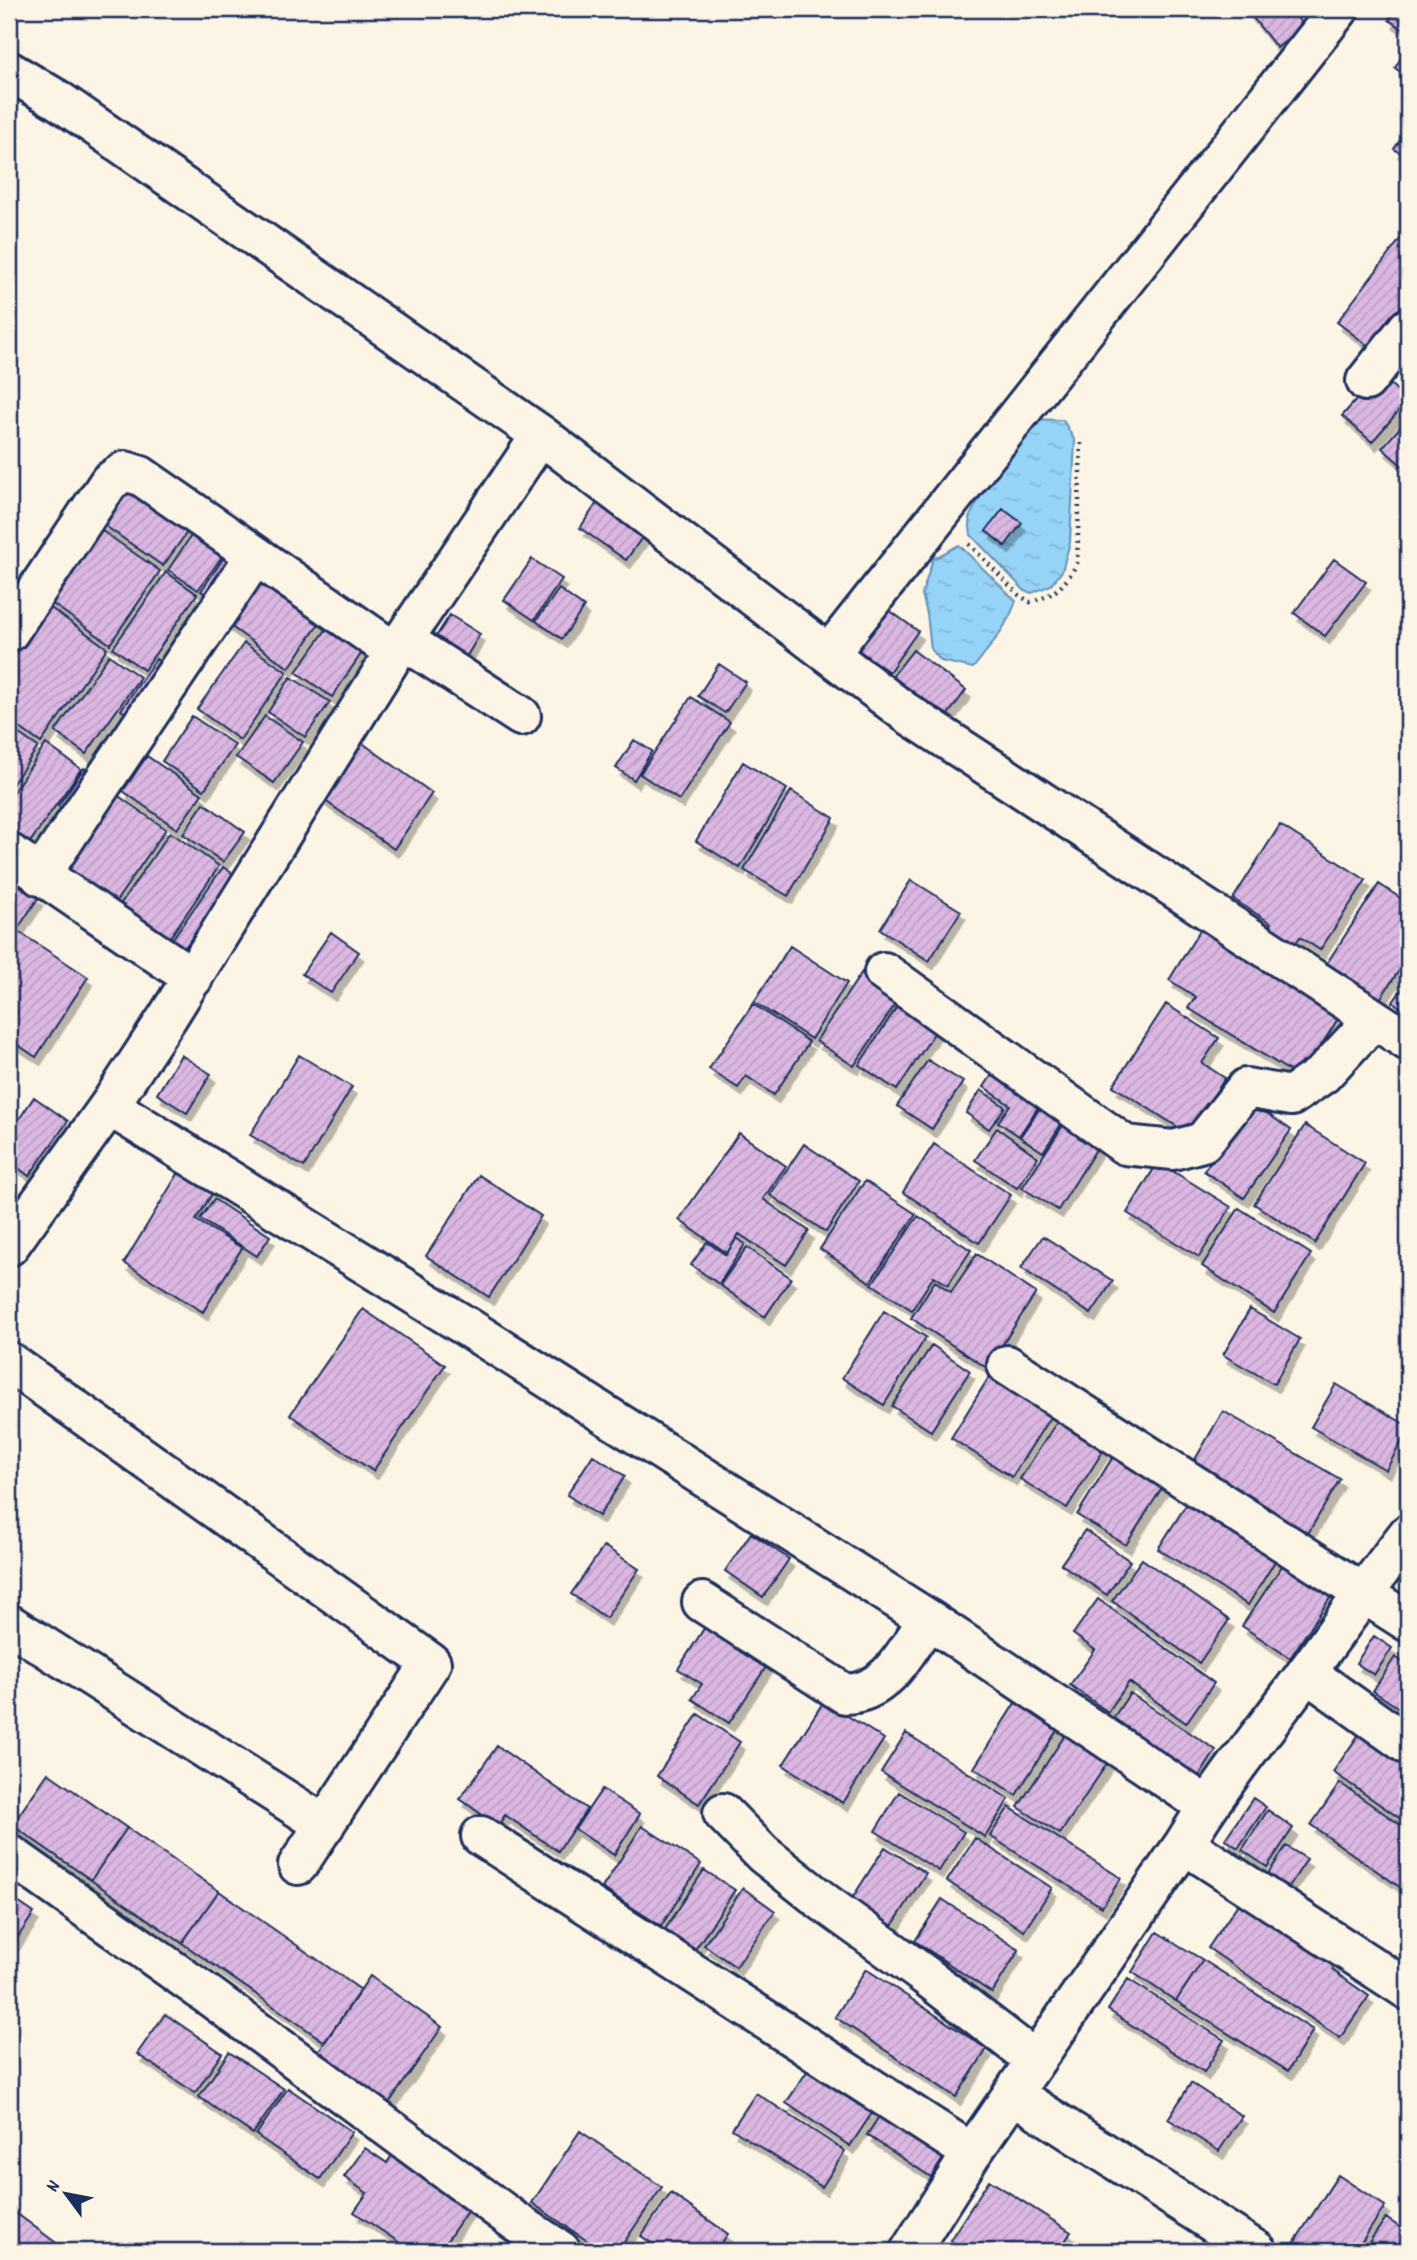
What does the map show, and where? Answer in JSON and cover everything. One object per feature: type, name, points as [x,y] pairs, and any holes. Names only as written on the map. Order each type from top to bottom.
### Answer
[{"type":"street","points":[[829,654],[1339,9]]},
{"type":"street","points":[[9,71],[58,100],[541,435],[905,712],[1408,1041]]},
{"type":"street","points":[[1366,381],[1408,328]]},
{"type":"street","points":[[9,1246],[109,1106],[194,978],[399,646],[541,435]]},
{"type":"street","points":[[9,632],[109,482],[125,471],[141,476],[255,556],[399,646],[521,716]]},
{"type":"street","points":[[40,876],[255,556]]},
{"type":"street","points":[[9,853],[194,978]]},
{"type":"street","points":[[884,972],[1125,1145],[1173,1150],[1203,1142],[1245,1088],[1290,1096],[1323,1074],[1373,1020]]},
{"type":"street","points":[[109,1106],[479,1334],[928,1619],[1207,1806]]},
{"type":"street","points":[[9,1362],[431,1663],[298,1865]]},
{"type":"street","points":[[1007,1365],[1408,1622]]},
{"type":"street","points":[[910,2251],[972,2154],[1184,1844],[1207,1806],[1307,1673],[1363,1591],[1408,1534]]},
{"type":"street","points":[[702,1602],[845,1694],[860,1694],[880,1684],[897,1665],[928,1619]]},
{"type":"street","points":[[9,1624],[325,1825]]},
{"type":"street","points":[[1307,1673],[1408,1745]]},
{"type":"street","points":[[723,1813],[763,1854],[1035,2060]]},
{"type":"street","points":[[481,1836],[972,2154]]},
{"type":"street","points":[[1184,1844],[1408,1990]]},
{"type":"street","points":[[9,1854],[212,1998],[515,2221],[561,2251]]},
{"type":"street","points":[[1013,2094],[1257,2251]]},
{"type":"path","points":[[940,512],[1018,595],[1030,601],[1045,598],[1069,580],[1077,563],[1081,440]]},
{"type":"water","points":[[1028,419],[1063,420],[1075,441],[1070,542],[1062,571],[1051,585],[1032,593],[1025,591],[971,535],[969,518],[1002,454]]},
{"type":"water","points":[[959,545],[1016,601],[1003,628],[973,668],[941,661],[931,649],[922,594],[933,559]]},
{"type":"building","points":[[1246,9],[1290,9],[1304,26],[1277,48]]},
{"type":"building","points":[[1396,9],[1408,9],[1408,32],[1389,20]]},
{"type":"building","points":[[1408,46],[1408,77],[1395,68]]},
{"type":"building","points":[[1408,129],[1408,158],[1394,149]]},
{"type":"building","points":[[1402,237],[1408,242],[1408,317],[1379,354],[1337,322]]},
{"type":"building","points":[[1379,374],[1408,400],[1372,442],[1342,416]]},
{"type":"building","points":[[1408,418],[1408,471],[1382,448]]},
{"type":"building","points":[[128,484],[190,528],[163,566],[101,523]]},
{"type":"building","points":[[601,497],[648,529],[626,560],[580,528]]},
{"type":"building","points":[[1003,509],[1022,523],[1005,546],[986,531]]},
{"type":"building","points":[[98,528],[160,571],[110,644],[47,600]]},
{"type":"building","points":[[195,530],[226,551],[198,590],[168,570]]},
{"type":"building","points":[[225,556],[237,564],[213,599],[201,591]]},
{"type":"building","points":[[532,559],[562,579],[534,620],[504,600]]},
{"type":"building","points":[[1334,559],[1366,582],[1325,636],[1294,613]]},
{"type":"building","points":[[166,572],[197,594],[144,670],[113,648]]},
{"type":"building","points":[[258,578],[320,622],[289,668],[226,623]]},
{"type":"building","points":[[559,589],[584,607],[562,639],[536,621]]},
{"type":"building","points":[[875,600],[918,631],[889,672],[846,641]]},
{"type":"building","points":[[45,604],[107,648],[41,743],[9,720],[9,656]]},
{"type":"building","points":[[450,615],[480,634],[463,662],[432,643]]},
{"type":"building","points":[[328,627],[363,651],[332,697],[296,672]]},
{"type":"building","points":[[244,643],[287,672],[240,740],[197,709]]},
{"type":"building","points":[[913,650],[966,690],[947,716],[892,677]]},
{"type":"building","points":[[109,655],[140,677],[86,754],[55,732]]},
{"type":"building","points":[[156,659],[171,670],[136,721],[121,710]]},
{"type":"building","points":[[719,664],[746,682],[725,713],[698,696]]},
{"type":"building","points":[[291,677],[330,702],[305,737],[268,712]]},
{"type":"building","points":[[691,697],[730,722],[679,800],[640,774]]},
{"type":"building","points":[[192,716],[235,745],[204,790],[162,761]]},
{"type":"building","points":[[265,716],[303,742],[274,783],[236,757]]},
{"type":"building","points":[[9,727],[38,747],[9,789]]},
{"type":"building","points":[[634,740],[652,751],[634,780],[616,768]]},
{"type":"building","points":[[361,742],[432,793],[394,849],[321,798]]},
{"type":"building","points":[[46,744],[81,769],[26,848],[9,836],[9,798]]},
{"type":"building","points":[[147,756],[202,794],[177,829],[123,791]]},
{"type":"building","points":[[743,762],[787,789],[740,868],[696,841]]},
{"type":"building","points":[[84,768],[95,776],[68,813],[58,806]]},
{"type":"building","points":[[107,788],[166,829],[110,910],[51,870]]},
{"type":"building","points":[[791,791],[834,818],[788,896],[744,870]]},
{"type":"building","points":[[204,803],[245,832],[223,862],[183,834]]},
{"type":"building","points":[[1280,825],[1366,880],[1320,950],[1300,937],[1289,953],[1262,936],[1271,923],[1233,899]]},
{"type":"building","points":[[170,832],[219,866],[162,949],[113,915]]},
{"type":"building","points":[[223,867],[235,875],[177,959],[164,951]]},
{"type":"building","points":[[9,879],[38,898],[11,939],[9,937]]},
{"type":"building","points":[[911,880],[961,911],[929,961],[880,929]]},
{"type":"building","points":[[1379,884],[1408,903],[1408,957],[1376,1005],[1323,969]]},
{"type":"building","points":[[1205,922],[1344,1009],[1301,1078],[1188,1008],[1196,997],[1169,980]]},
{"type":"building","points":[[19,932],[88,977],[36,1057],[9,1039],[9,948]]},
{"type":"building","points":[[331,932],[359,952],[331,993],[302,974]]},
{"type":"building","points":[[790,946],[847,983],[811,1039],[754,1002]]},
{"type":"building","points":[[862,972],[900,997],[854,1066],[816,1041]]},
{"type":"building","points":[[1408,980],[1408,1013],[1393,1002]]},
{"type":"building","points":[[902,999],[940,1024],[897,1090],[859,1065]]},
{"type":"building","points":[[753,1004],[809,1042],[774,1095],[746,1076],[738,1088],[709,1069]]},
{"type":"building","points":[[1166,1004],[1219,1038],[1202,1063],[1225,1078],[1189,1134],[1113,1086]]},
{"type":"building","points":[[181,1055],[211,1074],[187,1113],[157,1094]]},
{"type":"building","points":[[299,1055],[352,1087],[304,1167],[250,1135]]},
{"type":"building","points":[[928,1060],[963,1082],[932,1129],[897,1106]]},
{"type":"building","points":[[999,1064],[1046,1095],[1019,1136],[998,1122],[1010,1105],[984,1087]]},
{"type":"building","points":[[981,1090],[1005,1107],[989,1129],[966,1113]]},
{"type":"building","points":[[34,1097],[68,1121],[29,1176],[9,1161],[9,1134]]},
{"type":"building","points":[[1251,1102],[1291,1130],[1244,1198],[1204,1171]]},
{"type":"building","points":[[1042,1105],[1064,1120],[1043,1152],[1020,1137]]},
{"type":"building","points":[[1066,1121],[1100,1143],[1058,1210],[1022,1188]]},
{"type":"building","points":[[1305,1125],[1365,1163],[1315,1243],[1254,1204]]},
{"type":"building","points":[[997,1128],[1038,1157],[1017,1188],[975,1160]]},
{"type":"building","points":[[739,1133],[786,1166],[763,1199],[809,1231],[786,1265],[739,1234],[727,1253],[679,1220]]},
{"type":"building","points":[[804,1144],[859,1181],[826,1232],[770,1195]]},
{"type":"building","points":[[934,1144],[1011,1195],[979,1243],[903,1192]]},
{"type":"building","points":[[1158,1162],[1231,1207],[1199,1257],[1127,1213]]},
{"type":"building","points":[[179,1172],[213,1192],[196,1220],[242,1248],[203,1312],[124,1263]]},
{"type":"building","points":[[479,1175],[541,1216],[489,1297],[426,1256]]},
{"type":"building","points":[[865,1181],[916,1214],[870,1282],[820,1249]]},
{"type":"building","points":[[214,1199],[270,1236],[257,1256],[200,1219]]},
{"type":"building","points":[[1239,1208],[1311,1254],[1274,1313],[1202,1266]]},
{"type":"building","points":[[918,1216],[971,1250],[948,1285],[934,1276],[912,1310],[872,1284]]},
{"type":"building","points":[[1043,1236],[1113,1281],[1091,1314],[1021,1268]]},
{"type":"building","points":[[737,1238],[745,1244],[719,1284],[691,1265],[707,1242],[726,1255]]},
{"type":"building","points":[[747,1247],[791,1278],[765,1317],[720,1285]]},
{"type":"building","points":[[977,1254],[1036,1293],[987,1368],[911,1318],[935,1281],[951,1292]]},
{"type":"building","points":[[363,1309],[445,1365],[373,1471],[290,1415]]},
{"type":"building","points":[[1250,1309],[1300,1339],[1274,1384],[1223,1355]]},
{"type":"building","points":[[884,1311],[926,1337],[884,1405],[842,1378]]},
{"type":"building","points":[[932,1345],[970,1371],[931,1431],[892,1406]]},
{"type":"building","points":[[991,1374],[1052,1414],[1012,1477],[951,1438]]},
{"type":"building","points":[[1336,1384],[1408,1426],[1386,1470],[1311,1427]]},
{"type":"building","points":[[1223,1411],[1340,1479],[1306,1537],[1189,1470]]},
{"type":"building","points":[[1062,1414],[1108,1443],[1067,1508],[1020,1479]]},
{"type":"building","points":[[1119,1447],[1168,1478],[1126,1545],[1077,1515]]},
{"type":"building","points":[[593,1455],[625,1476],[599,1516],[567,1495]]},
{"type":"building","points":[[1188,1502],[1277,1558],[1248,1605],[1158,1549]]},
{"type":"building","points":[[1085,1530],[1130,1561],[1107,1595],[1061,1564]]},
{"type":"building","points":[[751,1533],[789,1559],[763,1597],[725,1571]]},
{"type":"building","points":[[604,1546],[639,1569],[606,1618],[571,1594]]},
{"type":"building","points":[[1288,1557],[1336,1589],[1290,1658],[1242,1626]]},
{"type":"building","points":[[1142,1559],[1229,1620],[1199,1663],[1112,1601]]},
{"type":"building","points":[[1098,1599],[1214,1683],[1186,1723],[1129,1682],[1108,1712],[1070,1685],[1095,1650],[1073,1634]]},
{"type":"building","points":[[707,1624],[768,1664],[729,1723],[692,1699],[702,1684],[678,1669]]},
{"type":"building","points":[[1374,1636],[1392,1648],[1374,1675],[1356,1663]]},
{"type":"building","points":[[1395,1657],[1408,1665],[1408,1714],[1373,1691]]},
{"type":"building","points":[[1130,1693],[1216,1750],[1195,1783],[1108,1726]]},
{"type":"building","points":[[1017,1700],[1059,1727],[1016,1795],[974,1768]]},
{"type":"building","points":[[824,1701],[884,1739],[843,1803],[783,1765]]},
{"type":"building","points":[[698,1714],[740,1742],[699,1804],[657,1776]]},
{"type":"building","points":[[1362,1730],[1408,1761],[1408,1824],[1333,1772]]},
{"type":"building","points":[[1067,1732],[1110,1759],[1060,1834],[1018,1807]]},
{"type":"building","points":[[906,1733],[1009,1799],[985,1837],[881,1772]]},
{"type":"building","points":[[497,1746],[587,1809],[558,1851],[505,1815],[498,1826],[460,1799]]},
{"type":"building","points":[[48,1773],[127,1828],[91,1880],[12,1825]]},
{"type":"building","points":[[1340,1783],[1408,1830],[1407,1892],[1311,1825]]},
{"type":"building","points":[[602,1789],[640,1814],[614,1855],[575,1829]]},
{"type":"building","points":[[899,1792],[964,1832],[939,1871],[875,1831]]},
{"type":"building","points":[[1253,1798],[1266,1807],[1238,1848],[1225,1839]]},
{"type":"building","points":[[1009,1807],[1121,1878],[1102,1907],[990,1836]]},
{"type":"building","points":[[1268,1810],[1293,1828],[1267,1867],[1242,1850]]},
{"type":"building","points":[[642,1826],[701,1864],[661,1926],[602,1888]]},
{"type":"building","points":[[127,1828],[219,1891],[182,1943],[91,1880]]},
{"type":"building","points":[[975,1838],[1052,1888],[1024,1931],[947,1881]]},
{"type":"building","points":[[1286,1846],[1307,1859],[1288,1888],[1268,1874]]},
{"type":"building","points":[[885,1847],[926,1873],[892,1926],[851,1900]]},
{"type":"building","points":[[704,1870],[735,1890],[694,1951],[664,1931]]},
{"type":"building","points":[[743,1888],[775,1911],[736,1967],[704,1945]]},
{"type":"building","points":[[1249,1888],[1343,1953],[1332,1970],[1369,1996],[1340,2038],[1208,1948]]},
{"type":"building","points":[[219,1891],[361,1990],[325,2042],[182,1943]]},
{"type":"building","points":[[9,1896],[34,1913],[9,1950]]},
{"type":"building","points":[[942,1899],[1019,1950],[992,1993],[915,1941]]},
{"type":"building","points":[[1157,1932],[1203,1960],[1176,2001],[1132,1972]]},
{"type":"building","points":[[1203,1960],[1313,2030],[1288,2071],[1176,2001]]},
{"type":"building","points":[[866,1969],[987,2049],[956,2097],[835,2017]]},
{"type":"building","points":[[370,1976],[442,2027],[389,2103],[317,2053]]},
{"type":"building","points":[[1128,1979],[1224,2040],[1204,2072],[1108,2010]]},
{"type":"building","points":[[165,2014],[222,2053],[195,2093],[137,2054]]},
{"type":"building","points":[[229,2052],[284,2089],[253,2134],[199,2097]]},
{"type":"building","points":[[810,2067],[874,2110],[850,2146],[786,2103]]},
{"type":"building","points":[[1191,2083],[1242,2116],[1219,2151],[1168,2119]]},
{"type":"building","points":[[288,2088],[352,2132],[320,2179],[256,2135]]},
{"type":"building","points":[[756,2093],[845,2151],[822,2187],[732,2129]]},
{"type":"building","points":[[882,2112],[946,2154],[931,2177],[867,2135]]},
{"type":"building","points":[[580,2131],[662,2187],[618,2251],[602,2251],[532,2203]]},
{"type":"building","points":[[365,2148],[387,2163],[394,2152],[472,2204],[440,2251],[412,2251],[354,2212],[367,2193],[344,2177]]},
{"type":"building","points":[[1338,2175],[1385,2206],[1356,2251],[1307,2251],[1294,2243]]},
{"type":"building","points":[[989,2180],[1071,2232],[1059,2251],[968,2251],[950,2240]]},
{"type":"building","points":[[671,2193],[728,2234],[716,2251],[663,2251],[641,2236]]},
{"type":"building","points":[[16,2213],[67,2251],[9,2251],[9,2222]]},
{"type":"building","points":[[1386,2218],[1408,2233],[1408,2251],[1363,2251]]}]
